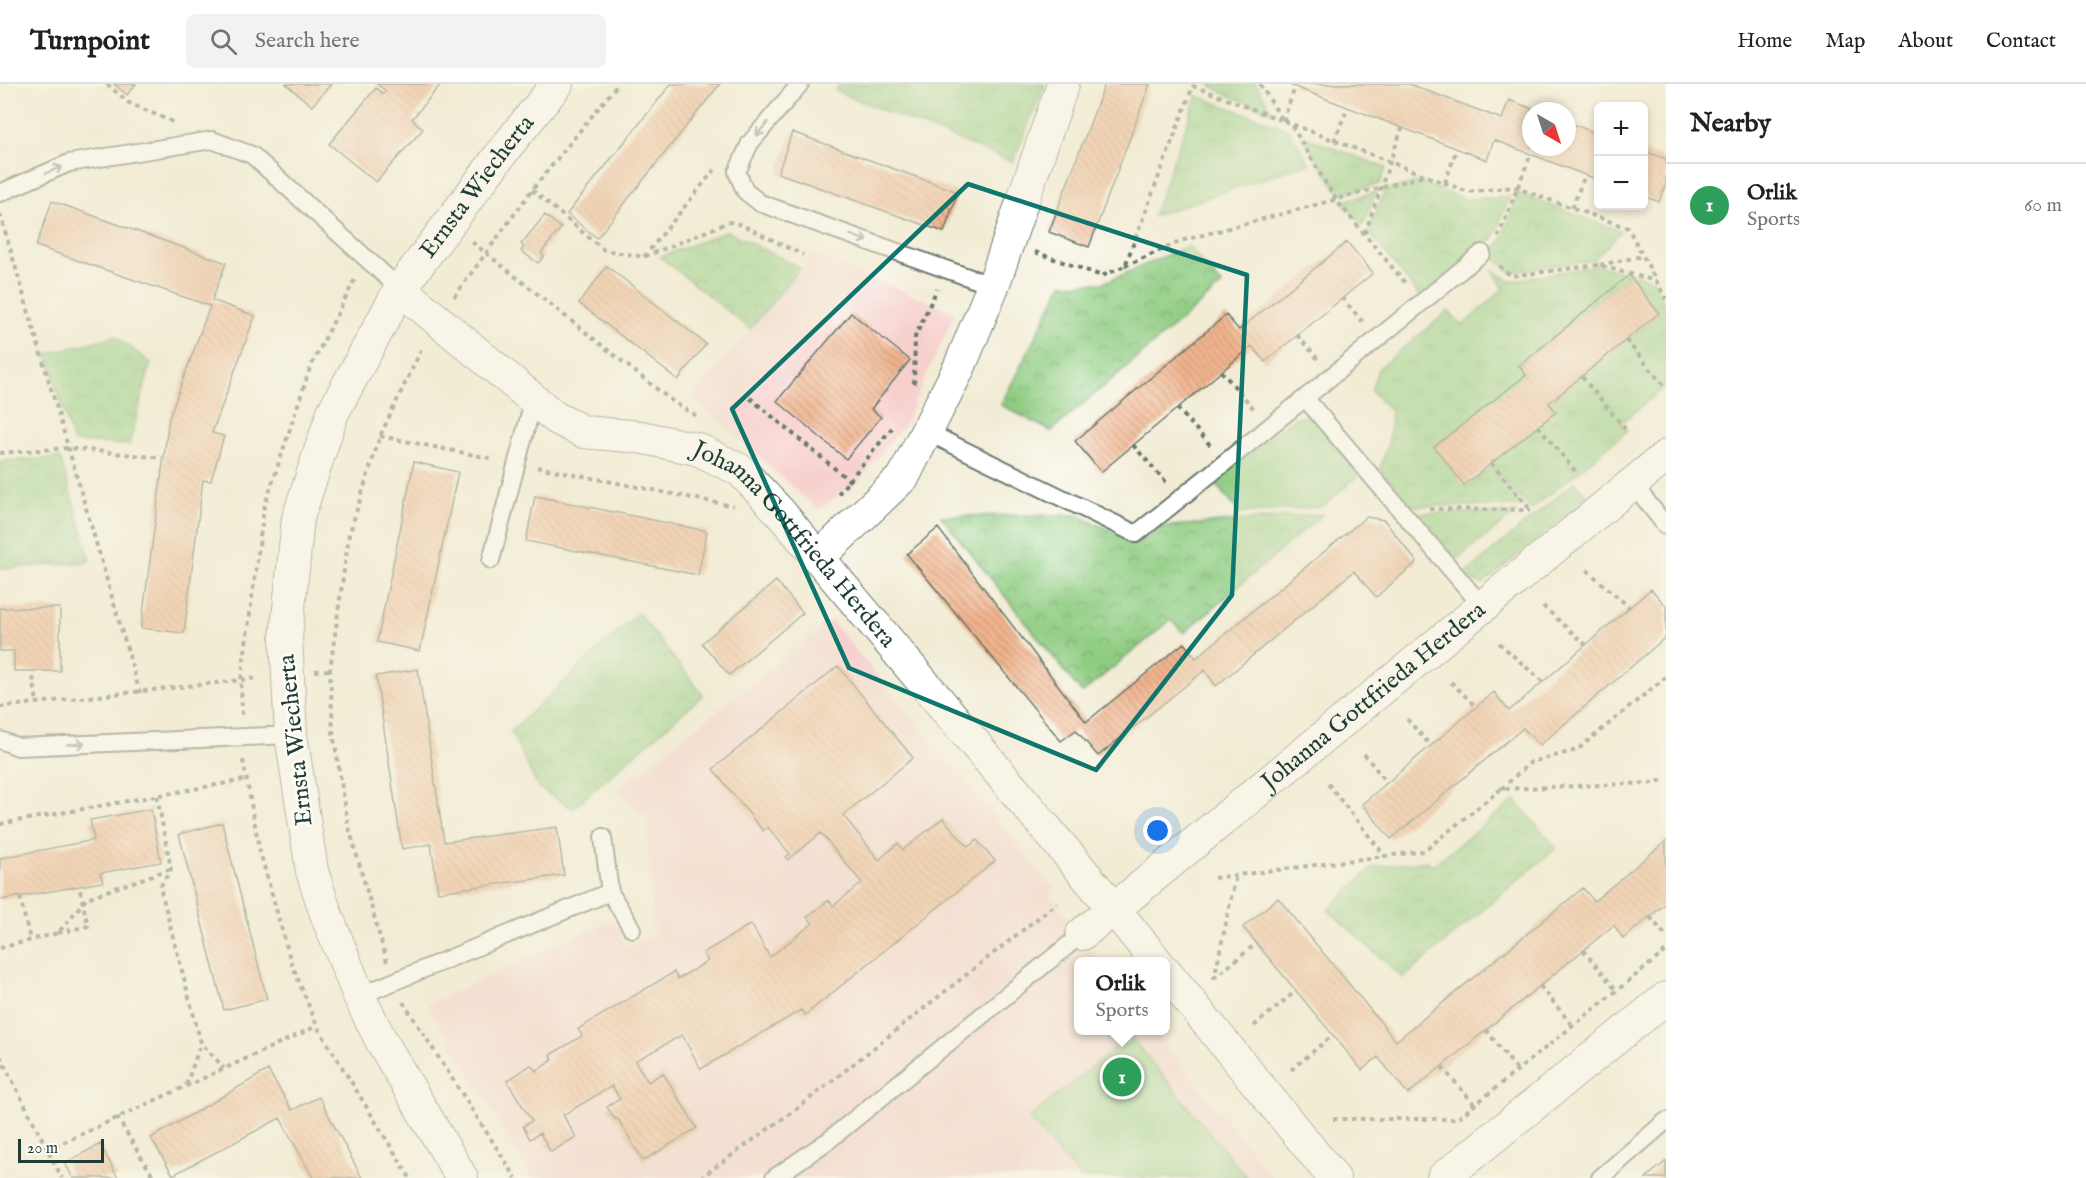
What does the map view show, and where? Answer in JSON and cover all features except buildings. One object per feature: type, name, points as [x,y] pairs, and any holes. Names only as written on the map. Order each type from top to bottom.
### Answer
[{"type":"street","name":"Ernsta Wiecherta","points":[[462,1178],[388,1052],[360,996],[326,914],[312,871],[291,735],[286,638],[298,518],[333,412],[400,289],[448,223],[557,84]]},
{"type":"street","points":[[818,558],[904,476],[927,432],[959,368],[993,286],[1063,84]]},
{"type":"street","name":"Johanna Gottfrieda Herdera","points":[[400,289],[533,402],[556,418],[584,432],[640,437],[697,449],[740,470],[818,558],[1153,957]]},
{"type":"street","name":"Johanna Gottfrieda Herdera","points":[[1082,934],[1666,456]]},
{"type":"street","points":[[1170,977],[1334,1178]]},
{"type":"street","points":[[1443,1178],[1666,998]]},
{"type":"lane","points":[[800,84],[750,143],[737,172],[745,190],[760,203],[993,286]]},
{"type":"lane","points":[[0,193],[69,163],[212,140],[252,155],[400,289]]},
{"type":"lane","points":[[927,432],[1136,534],[1482,253]]},
{"type":"lane","points":[[1305,398],[1483,607]]},
{"type":"lane","points":[[491,560],[533,402]]},
{"type":"lane","points":[[1633,484],[1666,526]]},
{"type":"lane","points":[[0,740],[18,747],[291,735]]},
{"type":"lane","points":[[603,837],[610,892],[632,929]]},
{"type":"lane","points":[[360,996],[610,892]]},
{"type":"lane","points":[[774,1178],[829,1140],[1082,934]]},
{"type":"lane","points":[[1600,1178],[1666,1121]]},
{"type":"path","points":[[107,84],[129,103],[212,140]]},
{"type":"path","points":[[453,299],[532,190],[618,84]]},
{"type":"path","points":[[1260,84],[1283,122]]},
{"type":"path","points":[[1125,266],[1194,85],[1291,126],[1468,192],[1518,188],[1628,228],[1666,299]]},
{"type":"path","points":[[1283,122],[1295,87]]},
{"type":"path","points":[[1334,141],[1348,107]]},
{"type":"path","points":[[1291,126],[1336,200],[1411,291]]},
{"type":"path","points":[[1365,233],[1402,128]]},
{"type":"path","points":[[1445,183],[1457,148]]},
{"type":"path","points":[[1530,156],[1497,241],[1482,253],[1511,276],[1596,265],[1643,256]]},
{"type":"path","points":[[1027,250],[1102,276],[1184,240],[1425,175]]},
{"type":"path","points":[[1572,208],[1585,175]]},
{"type":"path","points":[[532,190],[604,250],[647,258],[729,222],[742,225],[803,255]]},
{"type":"path","points":[[0,213],[140,693]]},
{"type":"path","points":[[448,223],[663,393],[699,418]]},
{"type":"path","points":[[1596,265],[1656,280]]},
{"type":"path","points":[[912,391],[916,381],[915,337],[939,284]]},
{"type":"path","points":[[1342,298],[1377,339]]},
{"type":"path","points":[[1297,335],[1333,376]]},
{"type":"path","points":[[1626,340],[1666,388]]},
{"type":"path","points":[[425,341],[380,436],[349,535],[330,670],[333,732],[348,824],[401,1000],[516,1178]]},
{"type":"path","points":[[1221,371],[1269,427]]},
{"type":"path","points":[[1582,376],[1627,430]]},
{"type":"path","points":[[750,398],[859,488]]},
{"type":"path","points":[[1177,408],[1225,462]]},
{"type":"path","points":[[1538,426],[1576,472]]},
{"type":"path","points":[[836,496],[893,427]]},
{"type":"path","points":[[380,436],[505,461]]},
{"type":"path","points":[[1133,445],[1180,498]]},
{"type":"path","points":[[0,453],[68,448],[162,458]]},
{"type":"path","points":[[1399,509],[1531,510],[1491,463]]},
{"type":"path","points":[[533,466],[738,507]]},
{"type":"path","points":[[1587,570],[1630,608]]},
{"type":"path","points":[[1543,606],[1586,645]]},
{"type":"path","points":[[1498,643],[1543,682]]},
{"type":"path","points":[[33,677],[37,703]]},
{"type":"path","points":[[1214,878],[1424,851],[1531,762],[1576,750],[1666,677]]},
{"type":"path","points":[[0,706],[242,681]]},
{"type":"path","points":[[1451,682],[1476,708]]},
{"type":"path","points":[[1407,719],[1431,746]]},
{"type":"path","points":[[242,753],[244,780],[260,852],[291,962],[316,1026],[410,1178]]},
{"type":"path","points":[[1364,754],[1387,783]]},
{"type":"path","points":[[1501,789],[1652,783],[1666,778]]},
{"type":"path","points":[[0,824],[244,780]]},
{"type":"path","points":[[1328,784],[1386,856]]},
{"type":"path","points":[[157,796],[171,869],[160,887],[201,1043],[224,1068]]},
{"type":"path","points":[[58,933],[87,898],[171,869]]},
{"type":"path","points":[[1236,875],[1214,979],[1257,943]]},
{"type":"path","points":[[0,948],[88,926],[78,886]]},
{"type":"path","points":[[20,897],[30,940]]},
{"type":"path","points":[[700,1178],[800,1107],[1058,903]]},
{"type":"path","points":[[1650,917],[1666,936]]},
{"type":"path","points":[[1583,950],[1617,991]]},
{"type":"path","points":[[1333,1119],[1457,1119],[1666,951]]},
{"type":"path","points":[[1540,986],[1573,1026]]},
{"type":"path","points":[[1254,1026],[1296,991]]},
{"type":"path","points":[[47,1150],[316,1026]]},
{"type":"path","points":[[1486,1030],[1518,1071]]},
{"type":"path","points":[[1291,1070],[1333,1035]]},
{"type":"path","points":[[186,1086],[201,1043]]},
{"type":"path","points":[[0,1056],[62,1178]]},
{"type":"path","points":[[1442,1067],[1475,1105]]},
{"type":"path","points":[[117,1117],[154,1178]]},
{"type":"highlighted area","points":[[968,184],[1247,275],[1232,595],[1096,770],[849,668],[732,409]]},
{"type":"shaded area","points":[[815,254],[955,313],[904,425],[857,482],[818,510],[692,397]]},
{"type":"shaded area","points":[[831,620],[1054,888],[1049,893],[1090,945],[1096,957],[1074,957],[1074,1035],[1157,1035],[1274,1178],[532,1178],[427,1004],[614,919],[627,946],[653,935],[646,820],[618,789]]},
{"type":"green space","points":[[840,84],[1045,84],[1013,162],[835,91]]},
{"type":"green space","points":[[1209,84],[1256,84],[1272,112],[1223,93]]},
{"type":"green space","points":[[1197,96],[1288,129],[1309,163],[1153,216]]},
{"type":"green space","points":[[1302,136],[1386,168],[1380,184],[1340,194]]},
{"type":"green space","points":[[1420,182],[1465,199],[1509,197],[1494,237],[1421,298],[1369,232],[1384,191]]},
{"type":"green space","points":[[1376,192],[1363,225],[1342,202]]},
{"type":"green space","points":[[1518,193],[1621,231],[1594,260],[1511,272],[1488,253],[1501,242]]},
{"type":"green space","points":[[727,231],[800,268],[750,329],[660,257]]},
{"type":"green space","points":[[1188,246],[1222,285],[1051,431],[1001,405],[1062,284],[1103,283]]},
{"type":"green space","points":[[1598,265],[1653,280],[1666,307],[1666,386],[1621,423],[1627,431],[1531,510],[1491,463],[1549,403],[1659,313],[1628,276],[1519,365],[1526,375],[1452,469],[1467,487],[1491,467],[1523,506],[1408,506],[1380,468],[1389,440],[1391,411],[1371,391],[1378,369],[1448,311],[1462,326],[1504,288],[1492,270],[1510,281]]},
{"type":"green space","points":[[115,336],[151,363],[129,445],[73,442],[47,354]]},
{"type":"green space","points":[[1303,416],[1313,417],[1361,473],[1322,507],[1240,513],[1213,481],[1293,419]]},
{"type":"green space","points":[[60,458],[90,558],[88,562],[0,569],[0,461]]},
{"type":"green space","points":[[1575,482],[1588,497],[1483,584],[1470,580],[1465,574]]},
{"type":"green space","points":[[1415,513],[1516,513],[1454,561]]},
{"type":"green space","points":[[1323,514],[1184,633],[1171,620],[1082,693],[941,516],[1077,515],[1138,543],[1160,527]]},
{"type":"green space","points":[[638,613],[703,695],[573,808],[538,788],[511,731]]},
{"type":"green space","points":[[1515,800],[1556,848],[1403,978],[1328,910],[1373,867],[1428,861],[1433,865]]},
{"type":"green space","points":[[1130,1036],[1247,1178],[1080,1178],[1029,1118]]},
{"type":"place","name":"Orlik","points":[[1122,1077]]}]
